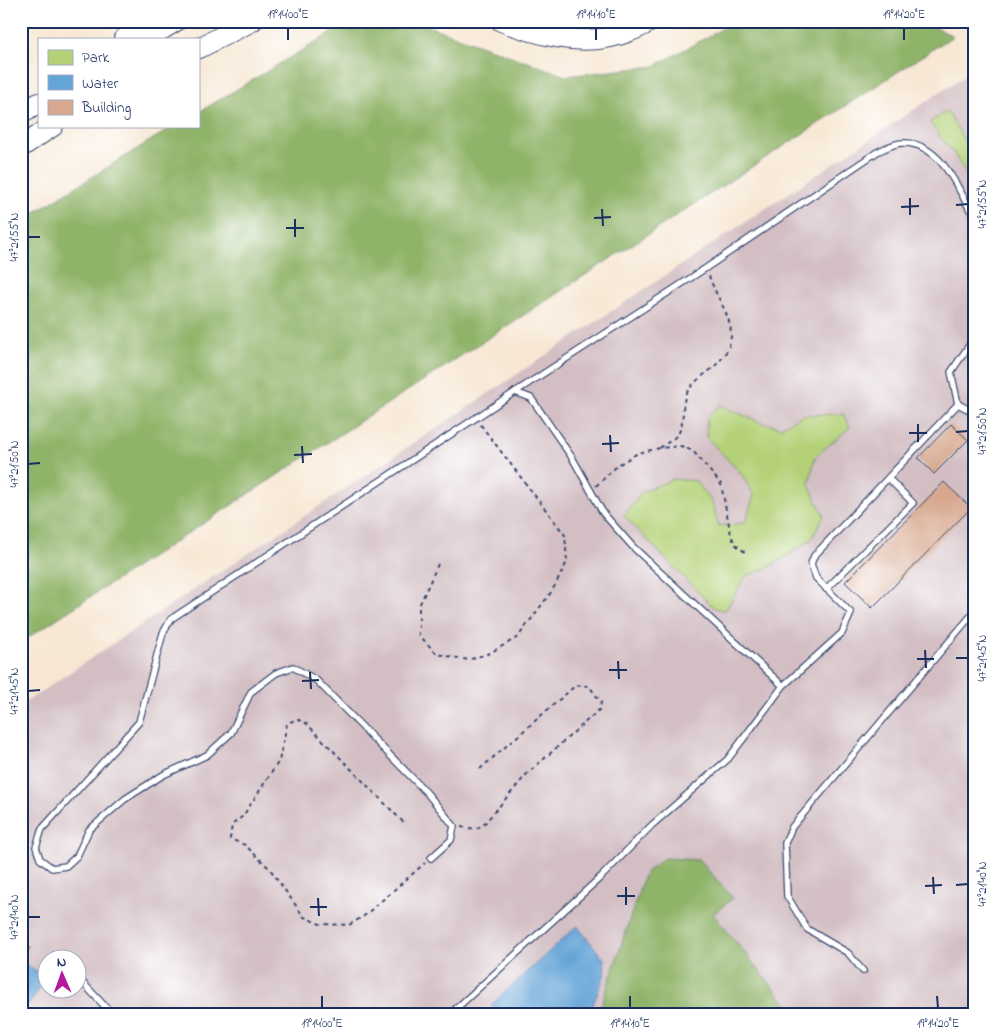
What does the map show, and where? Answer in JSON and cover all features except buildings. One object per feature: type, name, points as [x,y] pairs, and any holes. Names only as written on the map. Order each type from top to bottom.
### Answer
[{"type":"highway","points":[[125,38],[149,21]]},
{"type":"highway","points":[[148,38],[176,21]]},
{"type":"highway","points":[[200,39],[232,21]]},
{"type":"highway","points":[[200,47],[252,21]]},
{"type":"highway","points":[[501,21],[533,32],[577,40],[615,36],[631,31],[651,21]]},
{"type":"highway","points":[[21,114],[38,104]]},
{"type":"highway","points":[[21,146],[50,128]]},
{"type":"lane","points":[[431,858],[451,840],[454,826],[426,792],[316,680],[293,667],[276,673],[251,692],[231,733],[207,755],[164,775],[126,799],[89,830],[78,856],[66,866],[52,868],[40,859],[36,848],[42,829],[139,722],[163,633],[171,619],[706,268],[877,152],[901,142],[924,147],[943,164],[975,219]]},
{"type":"lane","points":[[975,336],[951,372],[958,404],[975,413]]},
{"type":"lane","points":[[515,392],[531,398],[574,459],[603,514],[633,548],[783,686]]},
{"type":"lane","points":[[449,1015],[602,876],[652,825],[728,759],[783,686],[842,632],[851,613],[816,578],[811,564],[814,556],[958,404]]},
{"type":"lane","points":[[826,589],[913,503],[888,478]]},
{"type":"lane","points":[[863,971],[848,953],[807,929],[787,896],[785,843],[792,827],[975,611]]},
{"type":"lane","points":[[88,988],[113,1015]]},
{"type":"path","points":[[660,448],[678,434],[683,417],[682,403],[688,390],[717,364],[729,347],[731,330],[728,314],[713,288],[706,268]]},
{"type":"path","points":[[438,564],[419,606],[419,635],[437,654],[468,660],[490,653],[518,636],[552,591],[566,562],[565,535],[476,418]]},
{"type":"path","points":[[591,491],[618,465],[638,453],[681,446],[693,451],[721,484],[731,535],[735,544],[746,553]]},
{"type":"path","points":[[454,826],[476,829],[484,824],[527,774],[600,709],[601,702],[589,686],[576,684],[480,768]]},
{"type":"path","points":[[403,822],[306,723],[296,720],[288,724],[279,761],[243,816],[232,825],[230,839],[245,845],[270,869],[304,917],[320,924],[349,925],[364,916],[431,858]]},
{"type":"shaded area","points":[[975,69],[975,1015],[21,1015],[21,705]]},
{"type":"green space","points":[[351,21],[414,21],[566,76],[655,66],[727,26],[731,21],[922,21],[953,36],[21,642],[21,221],[171,128],[200,128],[200,111]]},
{"type":"green space","points":[[947,111],[975,158],[975,190],[953,152],[941,139],[930,122]]},
{"type":"green space","points":[[720,405],[762,423],[781,427],[802,415],[843,414],[850,427],[815,457],[809,485],[824,515],[812,539],[768,568],[746,576],[725,611],[713,607],[624,516],[642,492],[673,479],[696,481],[712,502],[719,526],[745,523],[754,495],[740,472],[706,437],[707,418]]},
{"type":"green space","points":[[664,858],[699,860],[733,898],[713,914],[785,1002],[798,1015],[598,1015],[645,873]]},
{"type":"water","points":[[577,926],[604,959],[605,974],[589,1015],[500,1015],[491,1005]]},
{"type":"water","points":[[21,962],[38,972],[38,991],[30,1003],[24,1004],[21,1002]]}]
